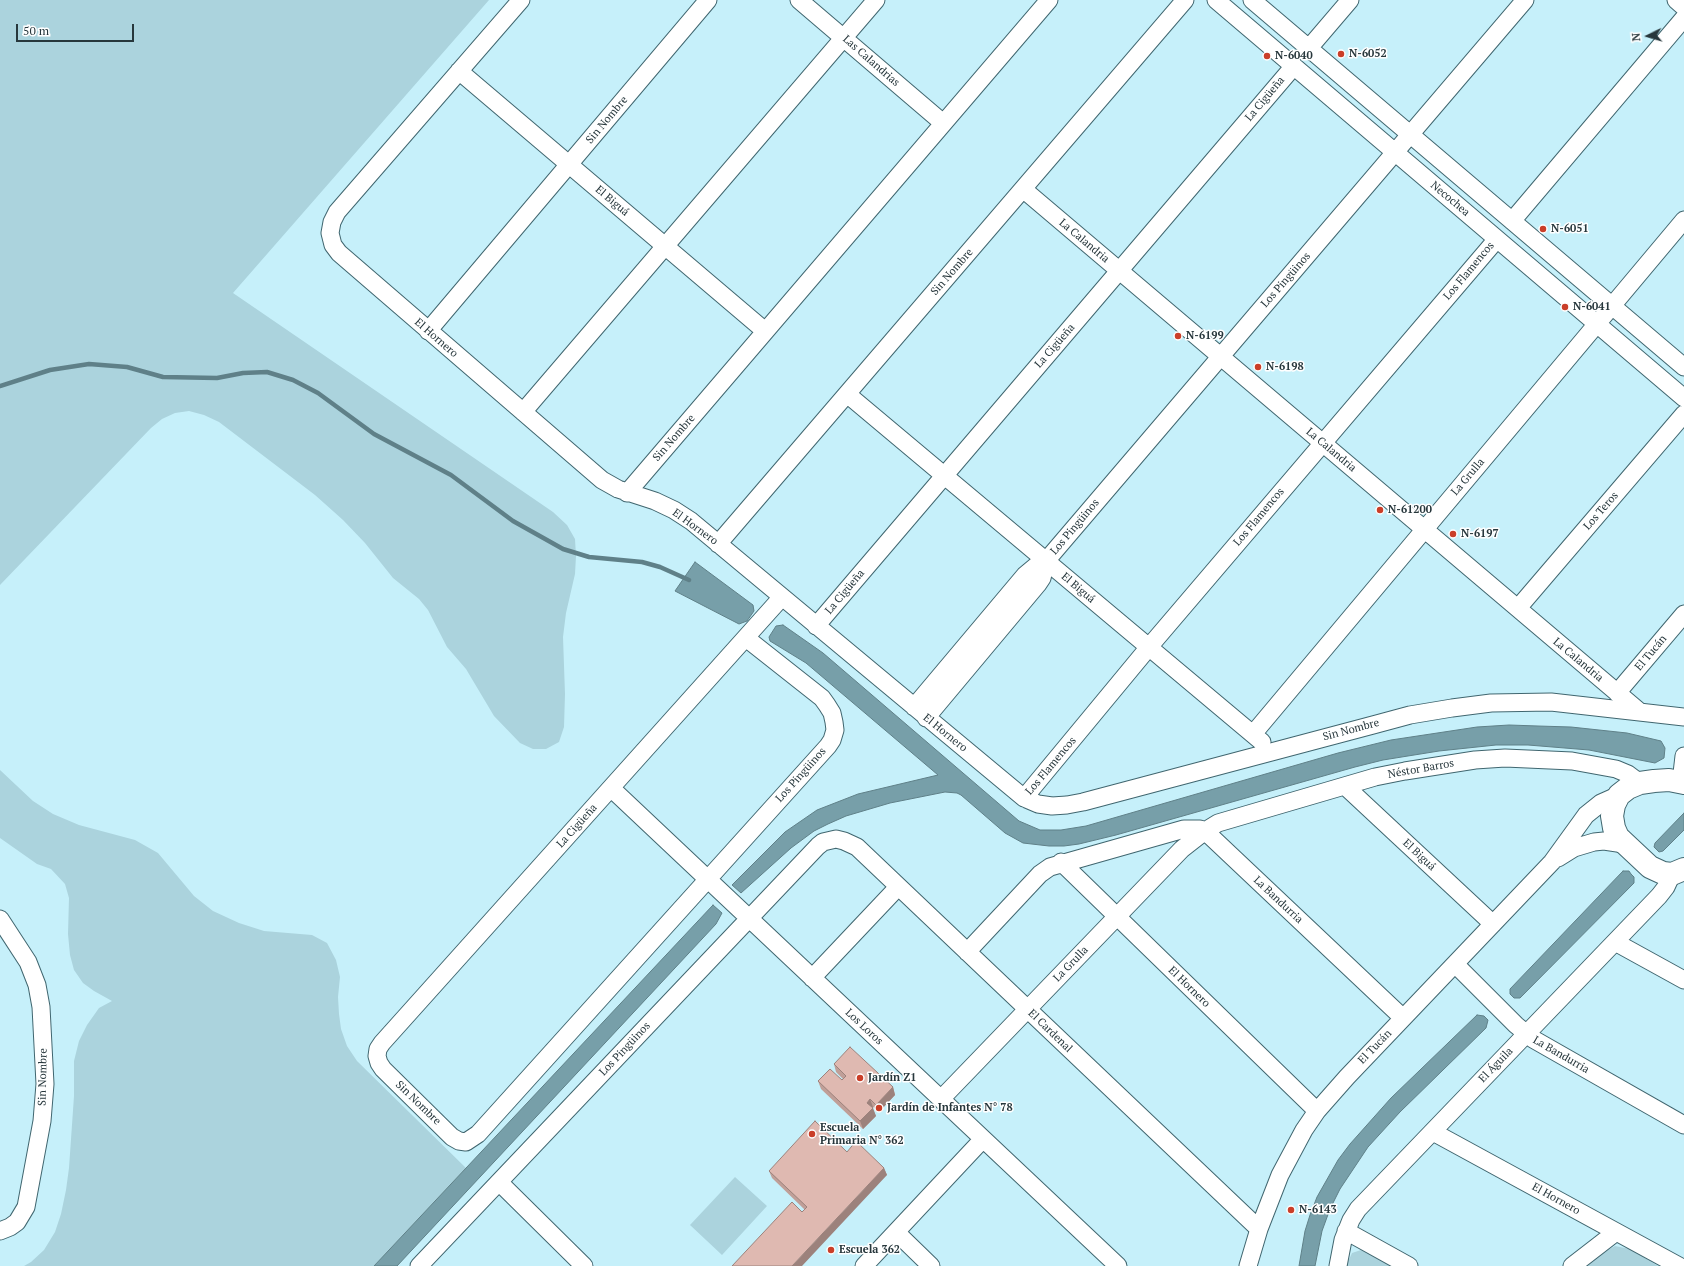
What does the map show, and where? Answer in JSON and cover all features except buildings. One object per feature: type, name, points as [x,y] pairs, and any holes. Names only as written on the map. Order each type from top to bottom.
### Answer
[{"type":"street","points":[[459,71],[521,0]]},
{"type":"street","name":"Sin Nombre","points":[[428,331],[708,0]]},
{"type":"street","name":"Las Calandrias","points":[[799,0],[943,123]]},
{"type":"street","points":[[523,412],[876,0]]},
{"type":"street","name":"Sin Nombre","points":[[627,492],[1049,0]]},
{"type":"street","name":"Sin Nombre","points":[[718,544],[1185,0]]},
{"type":"street","name":"Necochea","points":[[1216,0],[1684,398]]},
{"type":"street","points":[[1252,0],[1684,367]]},
{"type":"street","points":[[1309,48],[1350,0]]},
{"type":"street","name":"Los Pingüinos","points":[[920,713],[1038,584],[1042,578],[1046,561],[1525,0]]},
{"type":"street","points":[[1676,0],[1684,7]]},
{"type":"street","points":[[1512,221],[1684,18]]},
{"type":"street","name":"La Cigüeña","points":[[816,626],[1294,66]]},
{"type":"street","name":"El Biguá","points":[[459,71],[765,331]]},
{"type":"street","name":"El Hornero","points":[[459,71],[337,212],[332,222],[330,233],[334,245],[340,253],[428,331],[602,480],[627,492],[655,501],[674,510],[691,521],[1024,798]]},
{"type":"street","name":"La Calandria","points":[[1023,189],[1640,712]]},
{"type":"street","name":"La Grulla","points":[[1253,734],[1684,220]]},
{"type":"street","name":"Los Flamencos","points":[[1024,798],[1149,647],[1497,239]]},
{"type":"street","name":"El Biguá","points":[[847,394],[1273,751]]},
{"type":"street","name":"Los Teros","points":[[1518,608],[1684,414]]},
{"type":"street","name":"La Cigüeña","points":[[377,1056],[378,1049],[382,1043],[782,597]]},
{"type":"street","name":"El Tucán","points":[[1617,693],[1684,614]]},
{"type":"street","name":"Los Pingüinos","points":[[466,1142],[478,1134],[828,746],[835,730],[834,722],[832,712],[822,698],[746,638]]},
{"type":"street","name":"Sin Nombre","points":[[1024,798],[1038,804],[1052,806],[1067,805],[1410,715],[1476,705],[1551,702],[1684,717]]},
{"type":"street","points":[[1678,871],[1656,871],[1624,844],[1618,837],[1614,828],[1612,816],[1614,805],[1619,795],[1628,788],[1640,783],[1661,780],[1682,782],[1684,756]]},
{"type":"street","name":"Néstor Barros","points":[[1205,831],[1218,823],[1345,786],[1412,770],[1475,760],[1505,758],[1572,761],[1616,769],[1628,774],[1640,783]]},
{"type":"street","name":"El Biguá","points":[[1345,786],[1493,924]]},
{"type":"street","name":"Los Loros","points":[[611,788],[1118,1266]]},
{"type":"street","name":"El Tucán","points":[[1248,1266],[1259,1229],[1288,1158],[1317,1111],[1332,1093],[1552,862],[1586,815],[1601,803],[1619,795]]},
{"type":"street","points":[[968,952],[1040,874],[1050,867],[1061,862],[1184,829],[1194,828],[1205,831]]},
{"type":"street","name":"La Grulla","points":[[941,1099],[1182,848],[1205,831]]},
{"type":"street","name":"La Bandurria","points":[[1205,831],[1403,1018]]},
{"type":"street","name":"Los Pingüinos","points":[[419,1266],[818,846],[823,842],[836,839]]},
{"type":"street","name":"El Cardenal","points":[[836,839],[857,847],[1259,1229]]},
{"type":"street","name":"El Tucán","points":[[1552,862],[1584,844],[1604,841],[1624,844]]},
{"type":"street","name":"El Hornero","points":[[1061,862],[1317,1111]]},
{"type":"street","name":"El Águila","points":[[1338,1266],[1339,1256],[1346,1231],[1358,1209],[1367,1198],[1433,1132],[1663,892],[1678,871]]},
{"type":"street","points":[[812,978],[898,886]]},
{"type":"street","name":"Sin Nombre","points":[[0,919],[28,962],[37,985],[41,1007],[45,1084],[42,1121],[26,1207],[17,1222],[0,1231]]},
{"type":"street","points":[[1615,942],[1684,980]]},
{"type":"street","name":"La Bandurria","points":[[1455,964],[1526,1034],[1542,1045],[1684,1125]]},
{"type":"street","name":"Sin Nombre","points":[[377,1056],[379,1064],[383,1069],[452,1137],[459,1141],[466,1142]]},
{"type":"street","name":"El Hornero","points":[[1433,1132],[1679,1266]]},
{"type":"street","points":[[864,1266],[983,1139]]},
{"type":"street","points":[[499,1182],[584,1266]]},
{"type":"street","points":[[1346,1231],[1409,1266]]},
{"type":"street","points":[[896,1232],[931,1266]]},
{"type":"street","points":[[1572,1266],[1616,1232]]},
{"type":"shaded area","points":[[0,0],[489,0],[233,293],[553,512],[567,525],[575,539],[576,556],[575,574],[566,613],[563,637],[565,694],[564,727],[559,742],[546,749],[533,749],[520,743],[494,716],[466,669],[447,647],[428,610],[419,599],[393,578],[365,543],[343,520],[315,495],[219,422],[204,415],[189,411],[175,413],[162,419],[151,428],[0,585]]},
{"type":"shaded area","points":[[695,562],[753,605],[754,611],[747,621],[739,624],[675,591]]},
{"type":"shaded area","points":[[783,625],[823,653],[1019,821],[1040,830],[1061,830],[1086,826],[1338,753],[1391,740],[1477,727],[1509,725],[1571,727],[1627,733],[1661,741],[1665,748],[1664,758],[1655,763],[1589,750],[1528,745],[1496,745],[1439,751],[1383,760],[1355,767],[1116,835],[1064,846],[1023,843],[1005,833],[961,795],[957,793],[945,792],[890,803],[846,816],[828,824],[814,831],[791,848],[741,893],[732,885],[785,832],[817,810],[858,794],[938,775],[806,663],[770,641],[769,637],[776,626]]},
{"type":"shaded area","points":[[0,770],[33,801],[53,814],[79,825],[135,840],[158,853],[194,896],[213,911],[239,923],[264,931],[312,935],[327,943],[336,960],[340,977],[338,997],[339,1014],[341,1029],[347,1046],[357,1061],[466,1168],[374,1266],[24,1266],[31,1262],[44,1250],[55,1232],[61,1214],[69,1168],[74,1096],[74,1061],[79,1041],[87,1025],[99,1008],[112,1001],[83,983],[74,970],[70,955],[68,934],[69,898],[65,884],[51,869],[37,864],[0,838]]},
{"type":"shaded area","points":[[1684,813],[1684,830],[1663,851],[1659,852],[1654,847],[1655,843]]},
{"type":"shaded area","points":[[1623,871],[1629,871],[1634,877],[1634,883],[1520,998],[1514,998],[1510,994],[1510,989]]},
{"type":"shaded area","points":[[713,905],[722,913],[716,924],[397,1266],[374,1266]]},
{"type":"shaded area","points":[[1477,1015],[1484,1016],[1488,1020],[1486,1028],[1400,1112],[1368,1147],[1340,1189],[1330,1209],[1322,1231],[1315,1266],[1299,1266],[1305,1231],[1310,1215],[1317,1197],[1338,1160],[1350,1144],[1391,1098]]},
{"type":"shaded area","points":[[735,1177],[767,1206],[722,1255],[690,1225]]},
{"type":"shaded area","points":[[1615,1246],[1630,1249],[1658,1266],[1586,1266]]},
{"type":"shaded area","points":[[1361,1250],[1366,1251],[1393,1266],[1346,1266],[1352,1253]]},
{"type":"waterway","points":[[0,386],[50,370],[89,364],[127,367],[163,377],[217,378],[243,373],[267,372],[293,380],[318,393],[374,434],[451,475],[513,521],[563,549],[589,557],[642,562],[660,567],[689,580]]},
{"type":"place","name":"N-6052","points":[[1341,54]]},
{"type":"place","name":"N-6040","points":[[1267,56]]},
{"type":"place","name":"N-6051","points":[[1543,229]]},
{"type":"place","name":"N-6041","points":[[1565,307]]},
{"type":"place","name":"N-6199","points":[[1178,336]]},
{"type":"place","name":"N-6198","points":[[1258,367]]},
{"type":"place","name":"N-61200","points":[[1380,510]]},
{"type":"place","name":"N-6197","points":[[1453,534]]},
{"type":"place","name":"Jardín Z1","points":[[860,1078]]},
{"type":"place","name":"Jardín de Infantes N° 78","points":[[879,1108]]},
{"type":"place","name":"Escuela Primaria N° 362","points":[[812,1134]]},
{"type":"place","name":"N-6143","points":[[1291,1210]]},
{"type":"place","name":"Escuela 362","points":[[831,1250]]}]
